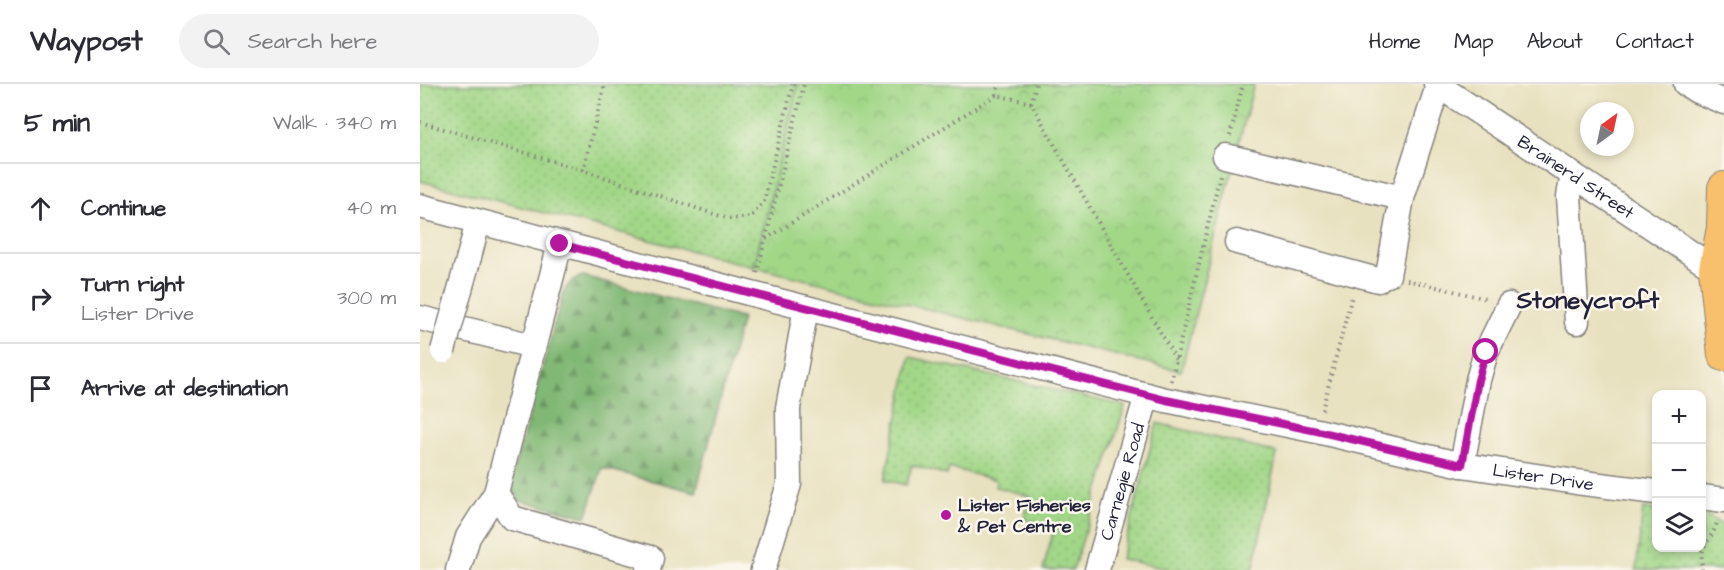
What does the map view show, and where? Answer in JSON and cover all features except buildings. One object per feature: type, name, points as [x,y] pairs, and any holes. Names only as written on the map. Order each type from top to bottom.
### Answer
[{"type":"main road","points":[[1724,188],[1719,270],[1724,355]]},
{"type":"street","points":[[1686,84],[1724,102]]},
{"type":"street","name":"Brainerd Street","points":[[1383,278],[1402,198],[1437,85],[1719,270]]},
{"type":"street","points":[[1225,156],[1402,198]]},
{"type":"street","points":[[1573,175],[1569,196],[1577,322]]},
{"type":"street","name":"Lister Drive","points":[[420,206],[1157,398],[1317,431],[1462,465],[1652,492]]},
{"type":"street","points":[[443,351],[478,222]]},
{"type":"street","points":[[1238,242],[1383,278]]},
{"type":"street","points":[[458,570],[468,537],[496,493],[560,244]]},
{"type":"street","points":[[1462,465],[1478,380],[1486,352],[1509,305]]},
{"type":"street","points":[[763,570],[789,484],[788,408],[806,308]]},
{"type":"street","points":[[420,318],[533,346]]},
{"type":"street","name":"Carnegie Road","points":[[1097,570],[1157,398]]},
{"type":"street","points":[[496,493],[512,518],[651,558],[648,570]]},
{"type":"path","points":[[583,170],[605,84]]},
{"type":"path","points":[[420,122],[583,170],[729,219],[751,217],[764,201],[793,84]]},
{"type":"path","points":[[752,294],[804,84]]},
{"type":"path","points":[[766,239],[996,95],[999,84]]},
{"type":"path","points":[[1036,84],[1031,102],[1176,360]]},
{"type":"path","points":[[1157,398],[1176,360],[1243,84]]},
{"type":"path","points":[[996,95],[1031,102]]},
{"type":"path","points":[[1317,431],[1351,297],[1383,278],[1509,305]]},
{"type":"path","points":[[1702,570],[1702,554],[1717,525],[1714,499]]},
{"type":"green space","points":[[420,84],[798,84],[754,267],[420,181]]},
{"type":"green space","points":[[798,84],[1254,84],[1181,371],[754,267]]},
{"type":"green space","points":[[583,276],[742,318],[696,492],[602,468],[586,517],[519,500],[510,484],[564,290],[573,280]]},
{"type":"green space","points":[[910,357],[1125,406],[1073,570],[1043,570],[1054,528],[1024,519],[1030,496],[995,487],[996,480],[949,468],[947,475],[912,465],[906,485],[885,480]]},
{"type":"green space","points":[[1157,423],[1277,453],[1253,570],[1171,570],[1121,559]]},
{"type":"green space","points":[[1643,509],[1652,510],[1652,552],[1706,552],[1706,515],[1723,526],[1724,570],[1636,570]]},
{"type":"place","name":"Lister Fisheries & Pet Centre","points":[[946,515]]},
{"type":"district","name":"Stoneycroft","points":[[1588,300]]},
{"type":"route","points":[[560,244],[1166,400],[1317,431],[1462,465],[1478,380],[1486,352]]}]
